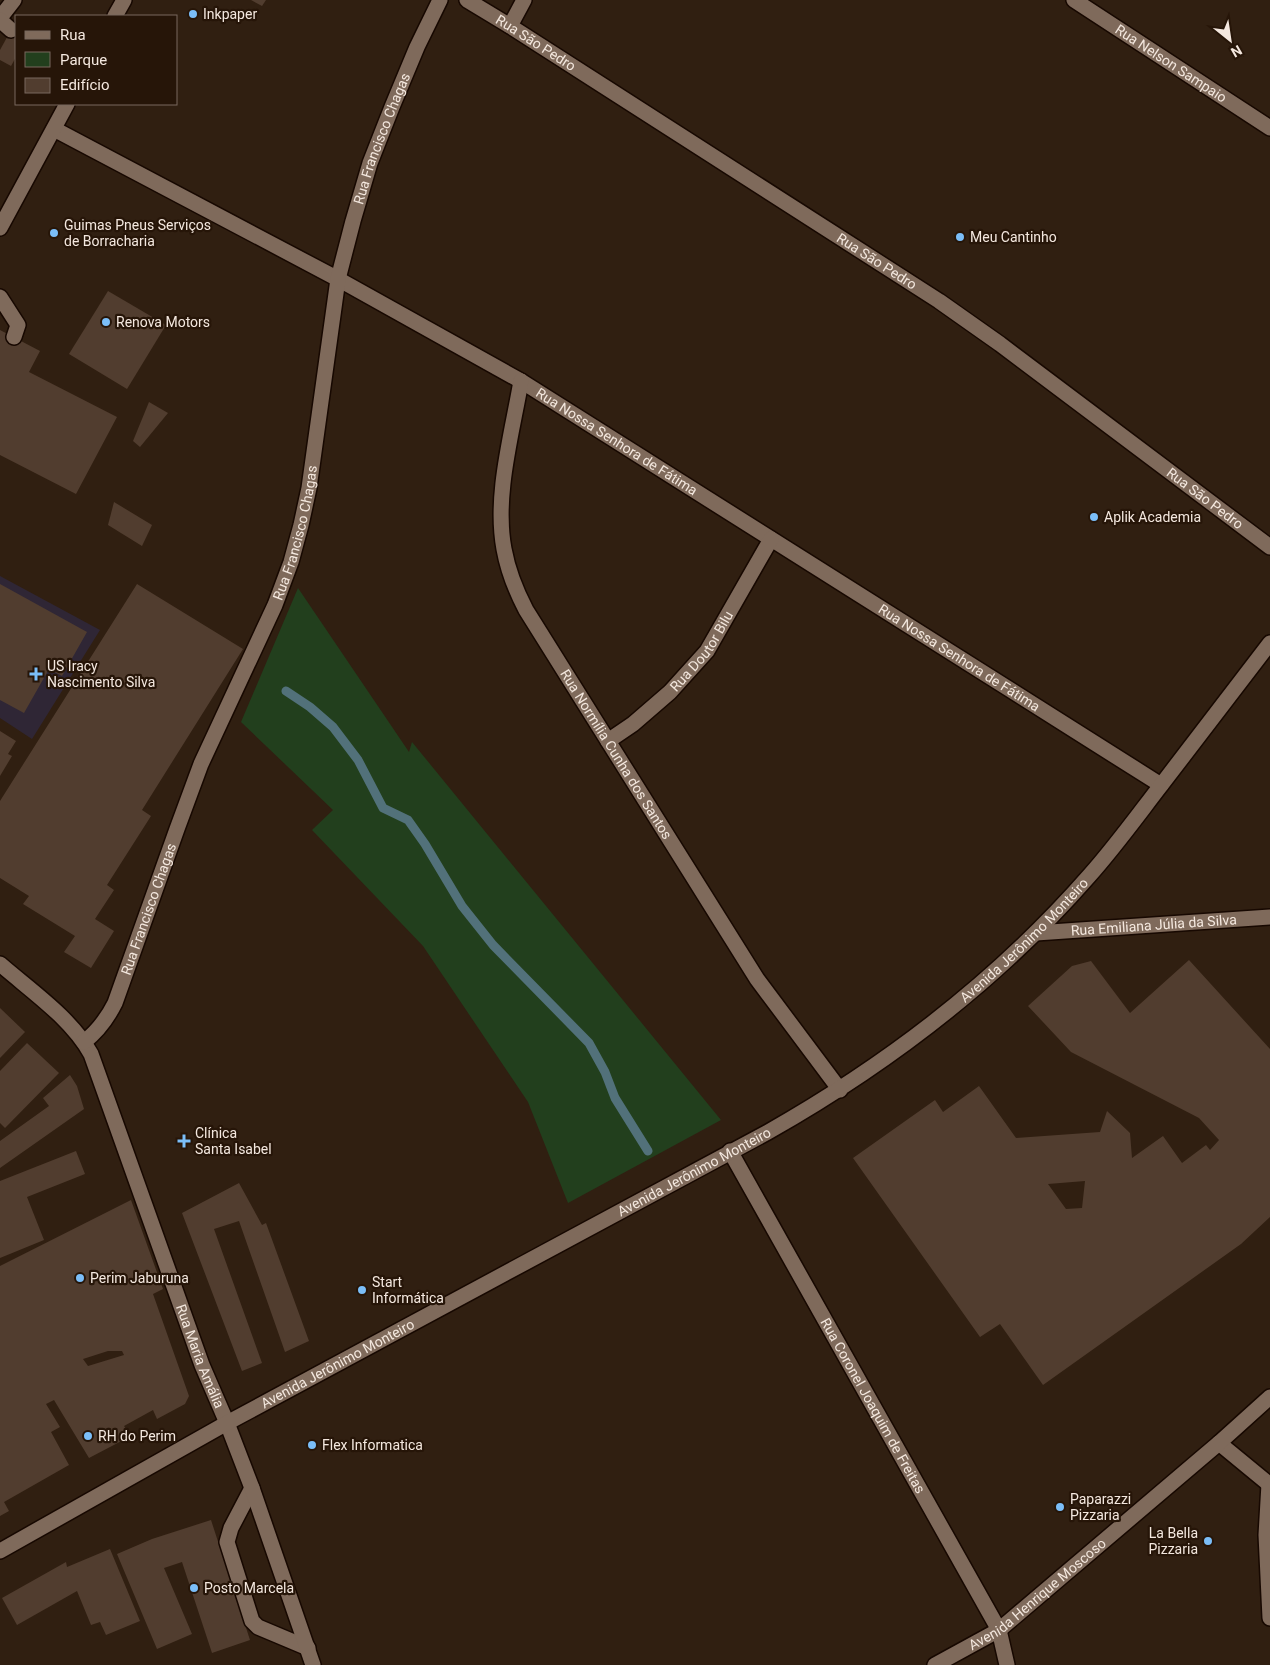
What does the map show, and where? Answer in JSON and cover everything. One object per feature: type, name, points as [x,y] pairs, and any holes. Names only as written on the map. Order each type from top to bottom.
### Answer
[{"type":"street","points":[[4,23],[14,0]]},
{"type":"street","points":[[116,15],[124,0]]},
{"type":"street","name":"Rua Francisco Chagas","points":[[84,1042],[101,1026],[115,1003],[176,829],[201,764],[275,605],[291,562],[309,488],[338,279],[353,221],[370,164],[410,64],[440,0]]},
{"type":"street","name":"Rua São Pedro","points":[[467,0],[939,302],[1000,344],[1270,547]]},
{"type":"street","points":[[510,26],[524,0]]},
{"type":"street","name":"Rua Nelson Sampaio","points":[[1074,0],[1270,128]]},
{"type":"street","points":[[0,228],[66,105]]},
{"type":"street","name":"Rua Nossa Senhora de Fátima","points":[[54,129],[338,279],[521,381],[1161,785]]},
{"type":"street","points":[[0,297],[18,325],[14,337]]},
{"type":"street","name":"Rua Normília Cunha dos Santos","points":[[521,381],[501,505],[501,526],[507,563],[516,591],[526,610],[757,979],[840,1090]]},
{"type":"street","name":"Rua Doutor Bilu","points":[[608,741],[633,724],[670,692],[707,651],[771,539]]},
{"type":"street","name":"Avenida Jerônimo Monteiro","points":[[0,1551],[227,1424],[797,1116],[840,1090],[909,1042],[1006,962],[1089,876],[1138,816],[1270,643]]},
{"type":"street","name":"Rua Emiliana Júlia da Silva","points":[[1036,933],[1270,917]]},
{"type":"street","name":"Rua Maria Amália","points":[[0,964],[69,1024],[84,1042],[96,1066],[202,1365],[252,1488],[314,1665]]},
{"type":"street","name":"Rua Coronel Joaquim de Freitas","points":[[730,1151],[999,1630],[1007,1665]]},
{"type":"street","name":"Avenida Henrique Moscoso","points":[[935,1665],[999,1630],[1270,1398]]},
{"type":"street","points":[[1219,1443],[1269,1485],[1266,1535],[1270,1618]]},
{"type":"street","points":[[252,1488],[230,1528],[227,1542],[252,1621],[258,1627],[308,1648]]},
{"type":"shaded area","name":"US Iracy Nascimento Silva","points":[[0,576],[100,630],[32,739],[0,718]]},
{"type":"green space","points":[[298,588],[409,752],[412,742],[721,1120],[568,1203],[528,1102],[423,946],[312,830],[333,810],[241,722]]},
{"type":"building","points":[[251,0],[266,0],[262,6]]},
{"type":"building","points":[[15,23],[15,59],[11,66],[0,60],[0,50]]},
{"type":"building","points":[[108,291],[166,325],[127,389],[69,354]]},
{"type":"building","points":[[0,330],[40,351],[29,372],[117,417],[76,494],[0,455]]},
{"type":"building","points":[[149,402],[168,413],[140,447],[133,441]]},
{"type":"building","points":[[114,502],[152,525],[142,546],[108,525]]},
{"type":"building","name":"US Iracy Nascimento Silva","points":[[0,584],[87,632],[62,676],[49,669],[24,713],[0,700]]},
{"type":"building","points":[[137,584],[243,649],[142,810],[151,816],[107,885],[114,890],[95,919],[114,931],[91,968],[64,952],[75,936],[23,904],[29,896],[0,878],[0,801]]},
{"type":"building","points":[[0,731],[16,741],[8,754],[12,756],[0,776]]},
{"type":"building","points":[[1189,960],[1270,1049],[1270,1217],[1241,1244],[1043,1385],[1000,1324],[980,1337],[853,1158],[935,1100],[943,1112],[979,1086],[1016,1138],[1100,1132],[1107,1111],[1130,1133],[1132,1158],[1163,1136],[1182,1163],[1206,1145],[1210,1150],[1219,1140],[1199,1118],[1071,1052],[1028,1006],[1072,966],[1091,961],[1130,1013]],"holes":[[[1085,1181],[1082,1208],[1066,1209],[1048,1184]]]},
{"type":"building","points":[[0,1008],[25,1032],[0,1058]]},
{"type":"building","points":[[27,1043],[59,1073],[5,1128],[0,1123],[0,1071]]},
{"type":"building","points":[[70,1075],[77,1086],[84,1109],[0,1168],[0,1141],[49,1106],[43,1098]]},
{"type":"building","points":[[76,1151],[85,1174],[27,1197],[44,1240],[0,1258],[0,1181]]},
{"type":"building","points":[[239,1183],[262,1225],[266,1223],[309,1341],[285,1352],[239,1221],[214,1229],[262,1363],[242,1371],[182,1213]]},
{"type":"building","points":[[131,1200],[163,1289],[153,1294],[189,1396],[185,1404],[157,1419],[153,1410],[124,1426],[131,1436],[89,1458],[54,1400],[46,1404],[60,1427],[51,1432],[69,1465],[4,1502],[9,1511],[0,1516],[0,1266]],"holes":[[[108,1351],[122,1351],[124,1355],[88,1366],[83,1359]]]},
{"type":"building","points":[[211,1520],[250,1640],[212,1653],[182,1562],[164,1568],[192,1634],[157,1649],[117,1554],[152,1539]]},
{"type":"building","points":[[110,1549],[140,1621],[106,1635],[100,1622],[91,1625],[77,1591],[17,1625],[2,1598],[66,1562],[67,1567]]},
{"type":"waterway","points":[[286,691],[310,707],[333,727],[358,760],[383,808],[408,820],[425,844],[462,906],[493,945],[589,1043],[605,1072],[615,1098],[648,1151]]},
{"type":"place","name":"Inkpaper","points":[[193,14]]},
{"type":"place","name":"Guimas Pneus Serviços de Borracharia","points":[[54,233]]},
{"type":"place","name":"Meu Cantinho","points":[[960,237]]},
{"type":"place","name":"Renova Motors","points":[[106,322]]},
{"type":"place","name":"Aplik Academia","points":[[1094,517]]},
{"type":"place","name":"US Iracy Nascimento Silva","points":[[36,674]]},
{"type":"place","name":"Clínica Santa Isabel","points":[[184,1141]]},
{"type":"place","name":"Perim Jaburuna","points":[[80,1278]]},
{"type":"place","name":"Start Informática","points":[[362,1290]]},
{"type":"place","name":"RH do Perim","points":[[88,1436]]},
{"type":"place","name":"Flex Informatica","points":[[312,1445]]},
{"type":"place","name":"Paparazzi Pizzaria","points":[[1060,1507]]},
{"type":"place","name":"La Bella Pizzaria","points":[[1208,1541]]},
{"type":"place","name":"Posto Marcela","points":[[194,1588]]}]
